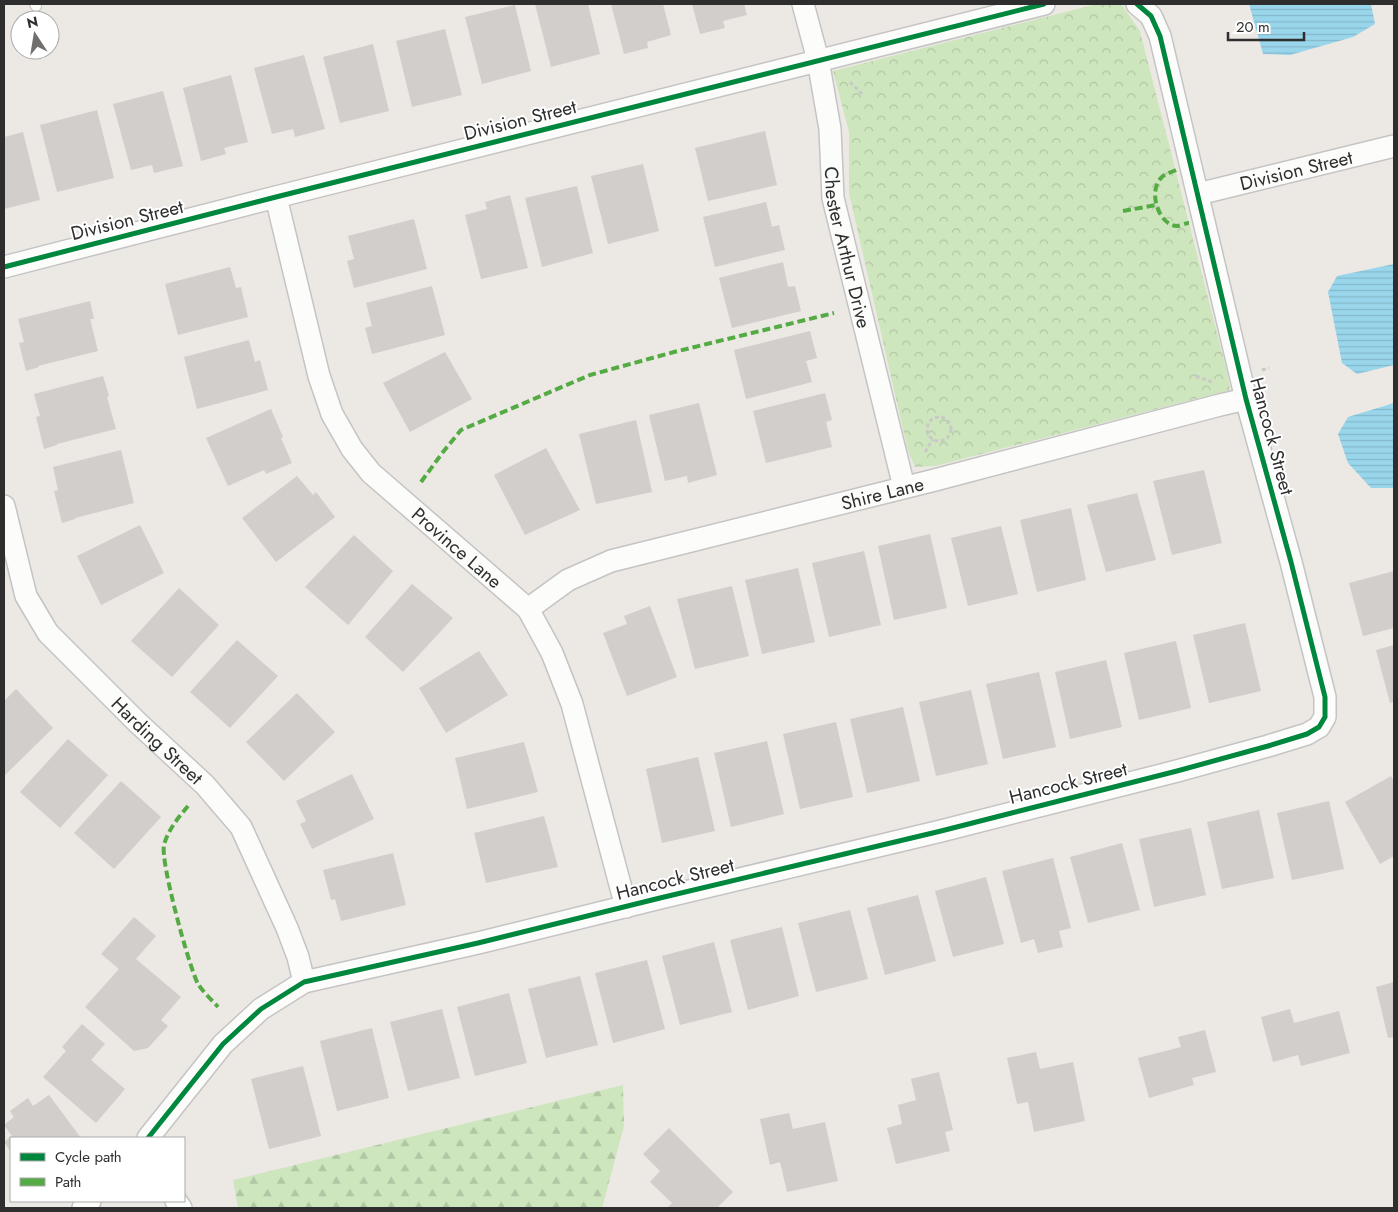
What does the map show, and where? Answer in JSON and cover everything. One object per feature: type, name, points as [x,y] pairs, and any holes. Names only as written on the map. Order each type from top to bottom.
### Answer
[{"type":"street","name":"Chester Arthur Drive","points":[[803,4],[818,60],[830,129],[833,198],[904,487]]},
{"type":"street","name":"Division Street","points":[[4,267],[1044,4]]},
{"type":"street","name":"Hancock Street","points":[[149,1137],[223,1044],[261,1010],[304,982],[478,943],[942,831],[1168,773],[1307,734],[1319,727],[1325,717],[1326,697],[1246,399],[1160,36],[1151,16],[1137,4]]},
{"type":"street","name":"Division Street","points":[[1198,194],[1394,146]]},
{"type":"street","name":"Province Lane","points":[[276,197],[320,376],[332,414],[352,449],[371,473],[528,609],[552,653],[572,704],[626,907]]},
{"type":"street","name":"Shire Lane","points":[[528,609],[568,580],[611,561],[1246,399]]},
{"type":"street","name":"Harding Street","points":[[4,506],[26,596],[48,633],[138,723],[205,785],[241,827],[287,928],[298,957],[304,982]]},
{"type":"path","points":[[850,82],[862,94]]},
{"type":"path","points":[[1196,376],[1217,384]]},
{"type":"path","points":[[942,416],[952,427],[950,435],[948,438],[940,441],[932,439],[927,430],[928,423],[934,417],[942,416]]},
{"type":"path","points":[[925,452],[932,439]]},
{"type":"green space","points":[[1097,4],[1121,4],[1140,31],[1230,390],[935,466],[915,467],[908,451],[849,193],[849,132],[833,71]]},
{"type":"green space","points":[[623,1085],[624,1126],[602,1208],[238,1208],[233,1180]]},
{"type":"water","points":[[1249,4],[1371,4],[1375,24],[1353,37],[1290,55],[1263,54]]},
{"type":"water","points":[[1394,264],[1394,365],[1357,374],[1342,363],[1328,292],[1337,276]]},
{"type":"water","points":[[1394,403],[1394,488],[1371,488],[1348,463],[1338,434],[1348,417]]},
{"type":"building","points":[[535,4],[588,4],[600,54],[551,67]]},
{"type":"building","points":[[611,4],[663,4],[671,35],[647,42],[648,48],[624,54]]},
{"type":"building","points":[[692,4],[744,4],[747,15],[723,21],[725,28],[700,34]]},
{"type":"building","points":[[515,5],[531,71],[482,84],[465,17]]},
{"type":"building","points":[[445,29],[462,95],[412,107],[396,41]]},
{"type":"building","points":[[373,44],[389,111],[340,123],[323,57]]},
{"type":"building","points":[[304,55],[325,129],[295,137],[293,129],[272,134],[254,68]]},
{"type":"building","points":[[231,75],[248,142],[224,148],[226,154],[201,161],[183,88]]},
{"type":"building","points":[[163,91],[183,166],[154,173],[152,165],[131,170],[113,104]]},
{"type":"building","points":[[97,110],[114,178],[57,192],[40,125]]},
{"type":"building","points":[[765,131],[777,185],[708,201],[695,148]]},
{"type":"building","points":[[23,132],[40,200],[4,209],[4,137]]},
{"type":"building","points":[[643,164],[659,231],[608,244],[591,176]]},
{"type":"building","points":[[577,186],[593,253],[542,267],[525,198]]},
{"type":"building","points":[[510,195],[528,268],[481,279],[465,215],[487,209],[485,202]]},
{"type":"building","points":[[766,202],[772,227],[779,225],[785,250],[715,267],[703,217]]},
{"type":"building","points":[[414,219],[427,269],[354,288],[347,261],[354,259],[348,236]]},
{"type":"building","points":[[783,262],[788,287],[795,286],[801,311],[732,328],[719,278]]},
{"type":"building","points":[[230,267],[236,288],[241,287],[248,317],[178,335],[165,284]]},
{"type":"building","points":[[432,286],[445,335],[372,354],[365,328],[372,326],[366,303]]},
{"type":"building","points":[[90,301],[94,319],[90,319],[98,351],[38,366],[26,371],[19,343],[24,342],[18,319]]},
{"type":"building","points":[[810,331],[817,358],[806,361],[812,382],[746,399],[734,350]]},
{"type":"building","points":[[249,340],[255,362],[260,360],[268,390],[197,409],[184,357]]},
{"type":"building","points":[[445,352],[472,399],[410,432],[383,383]]},
{"type":"building","points":[[103,376],[116,429],[44,449],[36,417],[40,416],[34,394]]},
{"type":"building","points":[[825,393],[832,420],[826,422],[832,447],[766,463],[753,411]]},
{"type":"building","points":[[699,403],[717,475],[688,483],[687,476],[665,481],[649,415]]},
{"type":"building","points":[[271,409],[292,463],[266,474],[264,470],[228,486],[206,438]]},
{"type":"building","points":[[636,420],[652,492],[596,504],[579,434]]},
{"type":"building","points":[[546,448],[580,510],[525,535],[494,475]]},
{"type":"building","points":[[121,450],[134,503],[62,523],[54,491],[58,490],[53,467]]},
{"type":"building","points":[[1204,470],[1222,543],[1172,555],[1153,481]]},
{"type":"building","points":[[297,476],[313,495],[316,492],[335,517],[276,562],[242,518]]},
{"type":"building","points":[[1137,493],[1156,560],[1106,572],[1087,505]]},
{"type":"building","points":[[1071,508],[1086,580],[1037,592],[1020,520]]},
{"type":"building","points":[[140,525],[164,573],[101,605],[77,556]]},
{"type":"building","points":[[1001,526],[1018,594],[968,606],[951,538]]},
{"type":"building","points":[[930,534],[947,608],[894,620],[878,546]]},
{"type":"building","points":[[354,535],[393,571],[348,625],[305,587]]},
{"type":"building","points":[[864,551],[881,625],[829,637],[812,563]]},
{"type":"building","points":[[798,568],[815,642],[762,654],[745,580]]},
{"type":"building","points":[[1394,571],[1394,628],[1363,636],[1349,583]]},
{"type":"building","points":[[412,584],[453,618],[403,672],[365,637]]},
{"type":"building","points":[[732,586],[749,656],[695,669],[677,599]]},
{"type":"building","points":[[179,588],[219,625],[172,677],[131,641]]},
{"type":"building","points":[[650,606],[677,677],[627,696],[603,633],[627,624],[624,616]]},
{"type":"building","points":[[1245,623],[1261,691],[1209,703],[1193,635]]},
{"type":"building","points":[[237,640],[278,676],[230,728],[190,692]]},
{"type":"building","points":[[1176,641],[1191,708],[1139,720],[1124,653]]},
{"type":"building","points":[[1394,645],[1394,702],[1390,703],[1376,650]]},
{"type":"building","points":[[479,651],[508,695],[446,733],[419,688]]},
{"type":"building","points":[[1106,660],[1122,727],[1070,739],[1055,672]]},
{"type":"building","points":[[1039,672],[1056,747],[1003,759],[986,684]]},
{"type":"building","points":[[16,689],[53,728],[4,776],[4,701]]},
{"type":"building","points":[[971,690],[988,764],[936,776],[919,702]]},
{"type":"building","points":[[297,693],[335,732],[284,781],[246,742]]},
{"type":"building","points":[[903,707],[920,781],[867,793],[850,719]]},
{"type":"building","points":[[836,722],[853,797],[800,809],[783,734]]},
{"type":"building","points":[[68,739],[108,775],[60,828],[20,792]]},
{"type":"building","points":[[767,741],[784,814],[731,827],[714,753]]},
{"type":"building","points":[[524,742],[538,792],[467,809],[455,758]]},
{"type":"building","points":[[698,757],[715,831],[662,843],[646,769]]},
{"type":"building","points":[[352,774],[374,819],[312,849],[300,824],[306,821],[296,801]]},
{"type":"building","points":[[1391,776],[1394,782],[1394,856],[1380,864],[1345,802]]},
{"type":"building","points":[[121,781],[161,817],[114,869],[74,833]]},
{"type":"building","points":[[1329,801],[1344,869],[1292,880],[1277,813]]},
{"type":"building","points":[[1259,810],[1274,878],[1222,889],[1207,822]]},
{"type":"building","points":[[544,816],[558,867],[486,883],[474,833]]},
{"type":"building","points":[[1191,828],[1206,895],[1154,907],[1139,839]]},
{"type":"building","points":[[1122,843],[1140,910],[1088,923],[1070,857]]},
{"type":"building","points":[[393,853],[406,905],[341,921],[335,899],[331,900],[323,870]]},
{"type":"building","points":[[1053,858],[1071,928],[1059,931],[1063,947],[1038,953],[1034,939],[1021,943],[1002,871]]},
{"type":"building","points":[[986,877],[1004,944],[953,957],[935,891]]},
{"type":"building","points":[[918,895],[936,961],[885,975],[867,908]]},
{"type":"building","points":[[850,910],[868,979],[816,992],[798,923]]},
{"type":"building","points":[[134,917],[156,936],[136,959],[181,997],[161,1020],[168,1026],[148,1048],[134,1051],[85,1007],[119,969],[101,954]]},
{"type":"building","points":[[782,927],[799,996],[748,1010],[730,940]]},
{"type":"building","points":[[714,942],[732,1012],[680,1025],[662,956]]},
{"type":"building","points":[[647,960],[665,1029],[613,1043],[595,973]]},
{"type":"building","points":[[580,976],[598,1045],[546,1058],[528,989]]},
{"type":"building","points":[[1394,982],[1394,1037],[1388,1038],[1376,987]]},
{"type":"building","points":[[509,993],[527,1063],[475,1076],[457,1007]]},
{"type":"building","points":[[442,1009],[460,1078],[408,1091],[390,1022]]},
{"type":"building","points":[[1290,1009],[1294,1023],[1339,1011],[1350,1053],[1301,1066],[1298,1055],[1273,1062],[1261,1017]]},
{"type":"building","points":[[82,1024],[105,1044],[91,1060],[125,1089],[96,1123],[43,1077],[66,1051],[62,1047]]},
{"type":"building","points":[[372,1028],[389,1098],[337,1111],[320,1041]]},
{"type":"building","points":[[1205,1030],[1216,1072],[1192,1078],[1194,1085],[1149,1098],[1138,1058],[1181,1047],[1178,1037]]},
{"type":"building","points":[[1036,1052],[1040,1069],[1073,1062],[1085,1121],[1034,1132],[1028,1102],[1017,1104],[1007,1058]]},
{"type":"building","points":[[303,1066],[321,1136],[269,1149],[251,1079]]},
{"type":"building","points":[[939,1072],[953,1130],[945,1132],[950,1151],[896,1164],[887,1128],[902,1124],[898,1105],[916,1100],[911,1079]]},
{"type":"building","points":[[49,1095],[80,1137],[11,1137],[12,1136],[4,1125],[14,1117],[10,1111],[28,1098],[33,1106]]},
{"type":"building","points":[[789,1113],[793,1129],[825,1122],[838,1181],[787,1192],[780,1162],[770,1165],[760,1119]]},
{"type":"building","points":[[669,1128],[733,1192],[717,1208],[667,1208],[672,1203],[650,1182],[660,1171],[643,1154]]},
{"type":"building","points":[[10,1138],[10,1151],[4,1142]]},
{"type":"marked path","points":[[1176,170],[1161,178],[1157,184],[1155,199],[1160,214],[1170,224],[1177,226],[1189,223]]},
{"type":"marked path","points":[[1123,211],[1156,205]]},
{"type":"marked path","points":[[421,482],[461,430],[590,375],[674,352],[834,313]]},
{"type":"marked path","points":[[188,806],[174,824],[164,845],[166,871],[182,937],[194,974],[200,987],[218,1007]]},
{"type":"cycle path","points":[[4,267],[1044,4]]},
{"type":"cycle path","points":[[149,1137],[223,1044],[261,1009],[304,982],[478,943],[941,831],[1268,746],[1307,734],[1319,727],[1325,717],[1325,697],[1291,562],[1246,399],[1160,36],[1151,16],[1137,4]]}]
